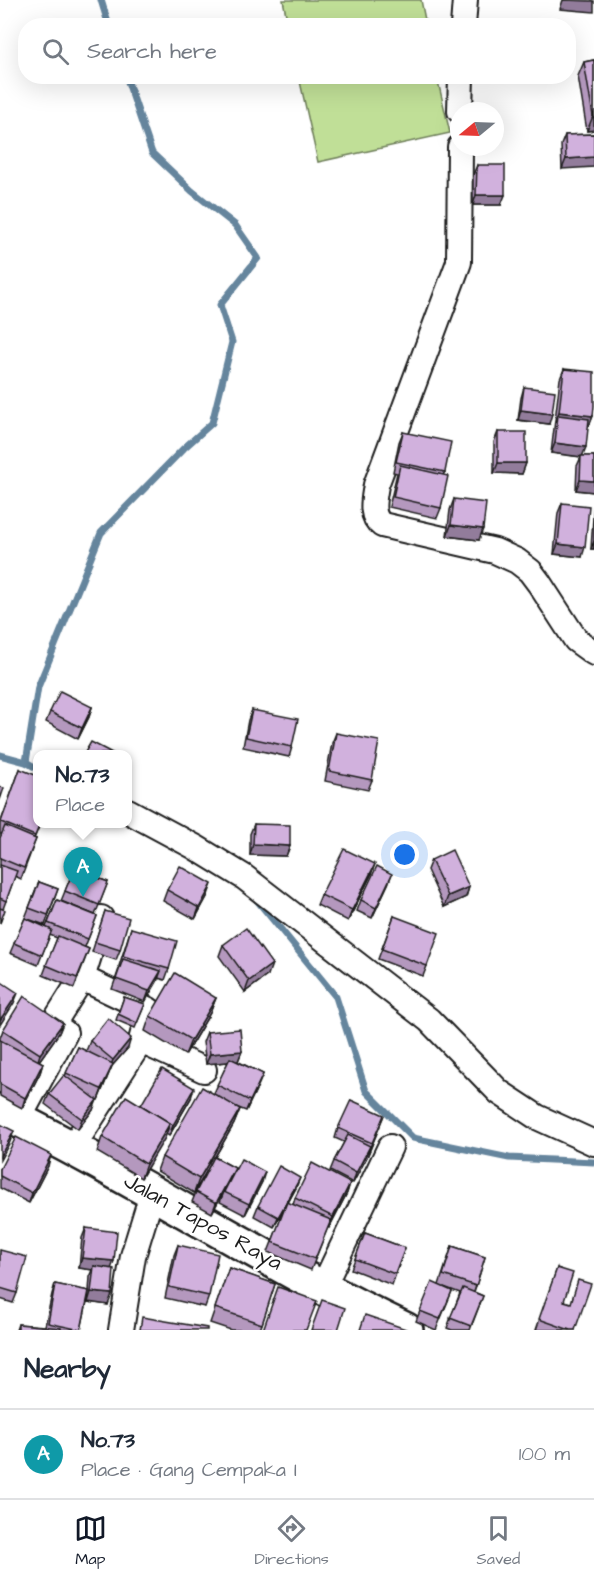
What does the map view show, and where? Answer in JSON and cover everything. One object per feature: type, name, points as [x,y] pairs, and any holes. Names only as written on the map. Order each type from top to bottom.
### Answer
[{"type":"main road","name":"Jalan Tapos Raya","points":[[9,1116],[72,1148],[322,1289],[352,1318],[406,1330]]},
{"type":"street","points":[[463,18],[465,0]]},
{"type":"street","points":[[460,102],[461,84]]},
{"type":"street","points":[[460,156],[459,262],[376,485],[373,506],[375,516],[382,525],[495,551],[517,561],[539,582],[576,640],[594,653]]},
{"type":"street","points":[[132,813],[244,877],[429,1020],[499,1092],[537,1118],[594,1143]]},
{"type":"street","points":[[9,1116],[65,1033],[53,1024],[82,978],[101,918]]},
{"type":"street","points":[[72,1148],[141,1041],[149,1010],[82,978]]},
{"type":"street","points":[[141,1041],[204,1070]]},
{"type":"street","points":[[322,1289],[390,1147]]},
{"type":"street","points":[[121,1330],[133,1256],[152,1194]]},
{"type":"green space","points":[[283,0],[421,0],[425,18],[287,18]]},
{"type":"green space","points":[[301,84],[439,84],[450,133],[318,162]]},
{"type":"building","points":[[594,60],[594,116],[593,116],[584,62]]},
{"type":"building","points":[[594,134],[594,157],[566,159],[565,135]]},
{"type":"building","points":[[477,165],[505,165],[505,195],[476,195]]},
{"type":"building","points":[[564,369],[594,372],[593,416],[559,412]]},
{"type":"building","points":[[524,387],[555,391],[552,414],[521,410]]},
{"type":"building","points":[[558,415],[589,419],[586,447],[555,443]]},
{"type":"building","points":[[403,432],[451,442],[445,472],[396,462]]},
{"type":"building","points":[[498,432],[526,432],[526,463],[498,463]]},
{"type":"building","points":[[581,456],[594,456],[594,481],[580,480]]},
{"type":"building","points":[[400,465],[448,476],[441,508],[393,497]]},
{"type":"building","points":[[454,499],[486,503],[483,529],[451,525]]},
{"type":"building","points":[[562,503],[589,506],[585,547],[558,544]]},
{"type":"building","points":[[60,691],[92,707],[82,728],[50,712]]},
{"type":"building","points":[[252,710],[298,719],[292,747],[246,737]]},
{"type":"building","points":[[336,733],[379,741],[372,780],[329,771]]},
{"type":"building","points":[[91,742],[106,750],[86,750]]},
{"type":"building","points":[[20,769],[33,774],[33,828],[38,828],[35,836],[1,822]]},
{"type":"building","points":[[0,787],[4,788],[0,800]]},
{"type":"building","points":[[254,824],[290,825],[290,846],[253,844]]},
{"type":"building","points":[[5,826],[36,839],[24,868],[0,858],[0,838]]},
{"type":"building","points":[[344,849],[375,864],[352,910],[321,895]]},
{"type":"building","points":[[452,850],[469,887],[448,896],[431,860]]},
{"type":"building","points":[[0,865],[17,871],[6,901],[0,898]]},
{"type":"building","points":[[180,866],[212,884],[199,908],[167,890]]},
{"type":"building","points":[[377,866],[392,874],[376,908],[361,900]]},
{"type":"building","points":[[74,869],[108,882],[99,905],[65,891]]},
{"type":"building","points":[[39,882],[58,889],[48,915],[29,908]]},
{"type":"building","points":[[57,900],[97,916],[88,939],[48,923]]},
{"type":"building","points":[[0,908],[5,910],[0,923]]},
{"type":"building","points":[[105,911],[129,918],[120,950],[95,942]]},
{"type":"building","points":[[394,916],[439,933],[427,966],[382,949]]},
{"type":"building","points":[[25,918],[52,930],[42,955],[14,943]]},
{"type":"building","points":[[131,928],[177,941],[169,969],[123,956]]},
{"type":"building","points":[[246,928],[272,964],[249,981],[223,945]]},
{"type":"building","points":[[58,936],[89,949],[77,978],[46,965]]},
{"type":"building","points":[[123,959],[161,971],[149,991],[116,979]]},
{"type":"building","points":[[175,973],[216,998],[191,1040],[150,1016]]},
{"type":"building","points":[[0,981],[18,993],[0,1020]]},
{"type":"building","points":[[24,996],[63,1023],[40,1054],[3,1030]]},
{"type":"building","points":[[124,997],[145,1004],[137,1023],[118,1014]]},
{"type":"building","points":[[108,1018],[131,1038],[113,1060],[90,1041]]},
{"type":"building","points":[[240,1029],[242,1051],[210,1054],[207,1032]]},
{"type":"building","points":[[0,1040],[43,1063],[25,1098],[0,1084]]},
{"type":"building","points":[[78,1047],[113,1064],[101,1089],[66,1073]]},
{"type":"building","points":[[230,1058],[263,1074],[250,1101],[217,1085]]},
{"type":"building","points":[[162,1069],[194,1088],[173,1125],[141,1105]]},
{"type":"building","points":[[64,1075],[97,1100],[82,1119],[49,1094]]},
{"type":"building","points":[[202,1087],[240,1109],[199,1179],[162,1157]]},
{"type":"building","points":[[126,1096],[170,1123],[146,1164],[102,1137]]},
{"type":"building","points":[[351,1100],[384,1115],[372,1143],[338,1128]]},
{"type":"building","points":[[0,1124],[14,1131],[0,1156]]},
{"type":"building","points":[[348,1135],[370,1146],[356,1173],[334,1161]]},
{"type":"building","points":[[16,1137],[51,1155],[32,1193],[0,1176],[0,1169]]},
{"type":"building","points":[[214,1157],[235,1168],[216,1203],[196,1192]]},
{"type":"building","points":[[241,1159],[265,1172],[249,1204],[224,1192]]},
{"type":"building","points":[[312,1163],[350,1183],[333,1217],[295,1198]]},
{"type":"building","points":[[279,1166],[300,1178],[278,1217],[258,1206]]},
{"type":"building","points":[[287,1202],[331,1220],[315,1259],[272,1242]]},
{"type":"building","points":[[86,1228],[117,1232],[114,1261],[82,1258]]},
{"type":"building","points":[[365,1233],[405,1248],[395,1274],[355,1259]]},
{"type":"building","points":[[178,1245],[218,1254],[209,1296],[169,1287]]},
{"type":"building","points":[[452,1246],[485,1257],[476,1286],[443,1275]]},
{"type":"building","points":[[0,1250],[27,1257],[17,1293],[0,1288]]},
{"type":"building","points":[[94,1266],[114,1269],[112,1294],[91,1292]]},
{"type":"building","points":[[229,1268],[275,1284],[262,1324],[215,1308]]},
{"type":"building","points":[[557,1268],[573,1273],[564,1301],[571,1303],[578,1280],[591,1284],[575,1330],[539,1319]]},
{"type":"building","points":[[432,1282],[452,1291],[440,1319],[420,1311]]},
{"type":"building","points":[[55,1284],[89,1291],[81,1330],[48,1323]]},
{"type":"building","points":[[278,1287],[317,1301],[306,1330],[263,1330]]},
{"type":"building","points":[[463,1288],[483,1296],[471,1326],[450,1318]]},
{"type":"building","points":[[322,1300],[345,1308],[338,1330],[311,1330]]},
{"type":"building","points":[[365,1315],[406,1329],[406,1330],[360,1330]]},
{"type":"building","points":[[142,1317],[207,1328],[207,1330],[140,1330]]},
{"type":"building","points":[[18,1324],[61,1328],[61,1330],[18,1330]]},
{"type":"waterway","points":[[101,0],[107,18]]},
{"type":"waterway","points":[[26,762],[38,687],[101,533],[184,448],[212,423],[232,342],[220,305],[258,258],[235,225],[192,191],[152,153],[129,84]]},
{"type":"waterway","points":[[0,755],[33,766]]},
{"type":"waterway","points":[[256,899],[336,997],[366,1091],[413,1138],[509,1158],[594,1162]]},
{"type":"place","name":"No.73","points":[[83,897]]}]
